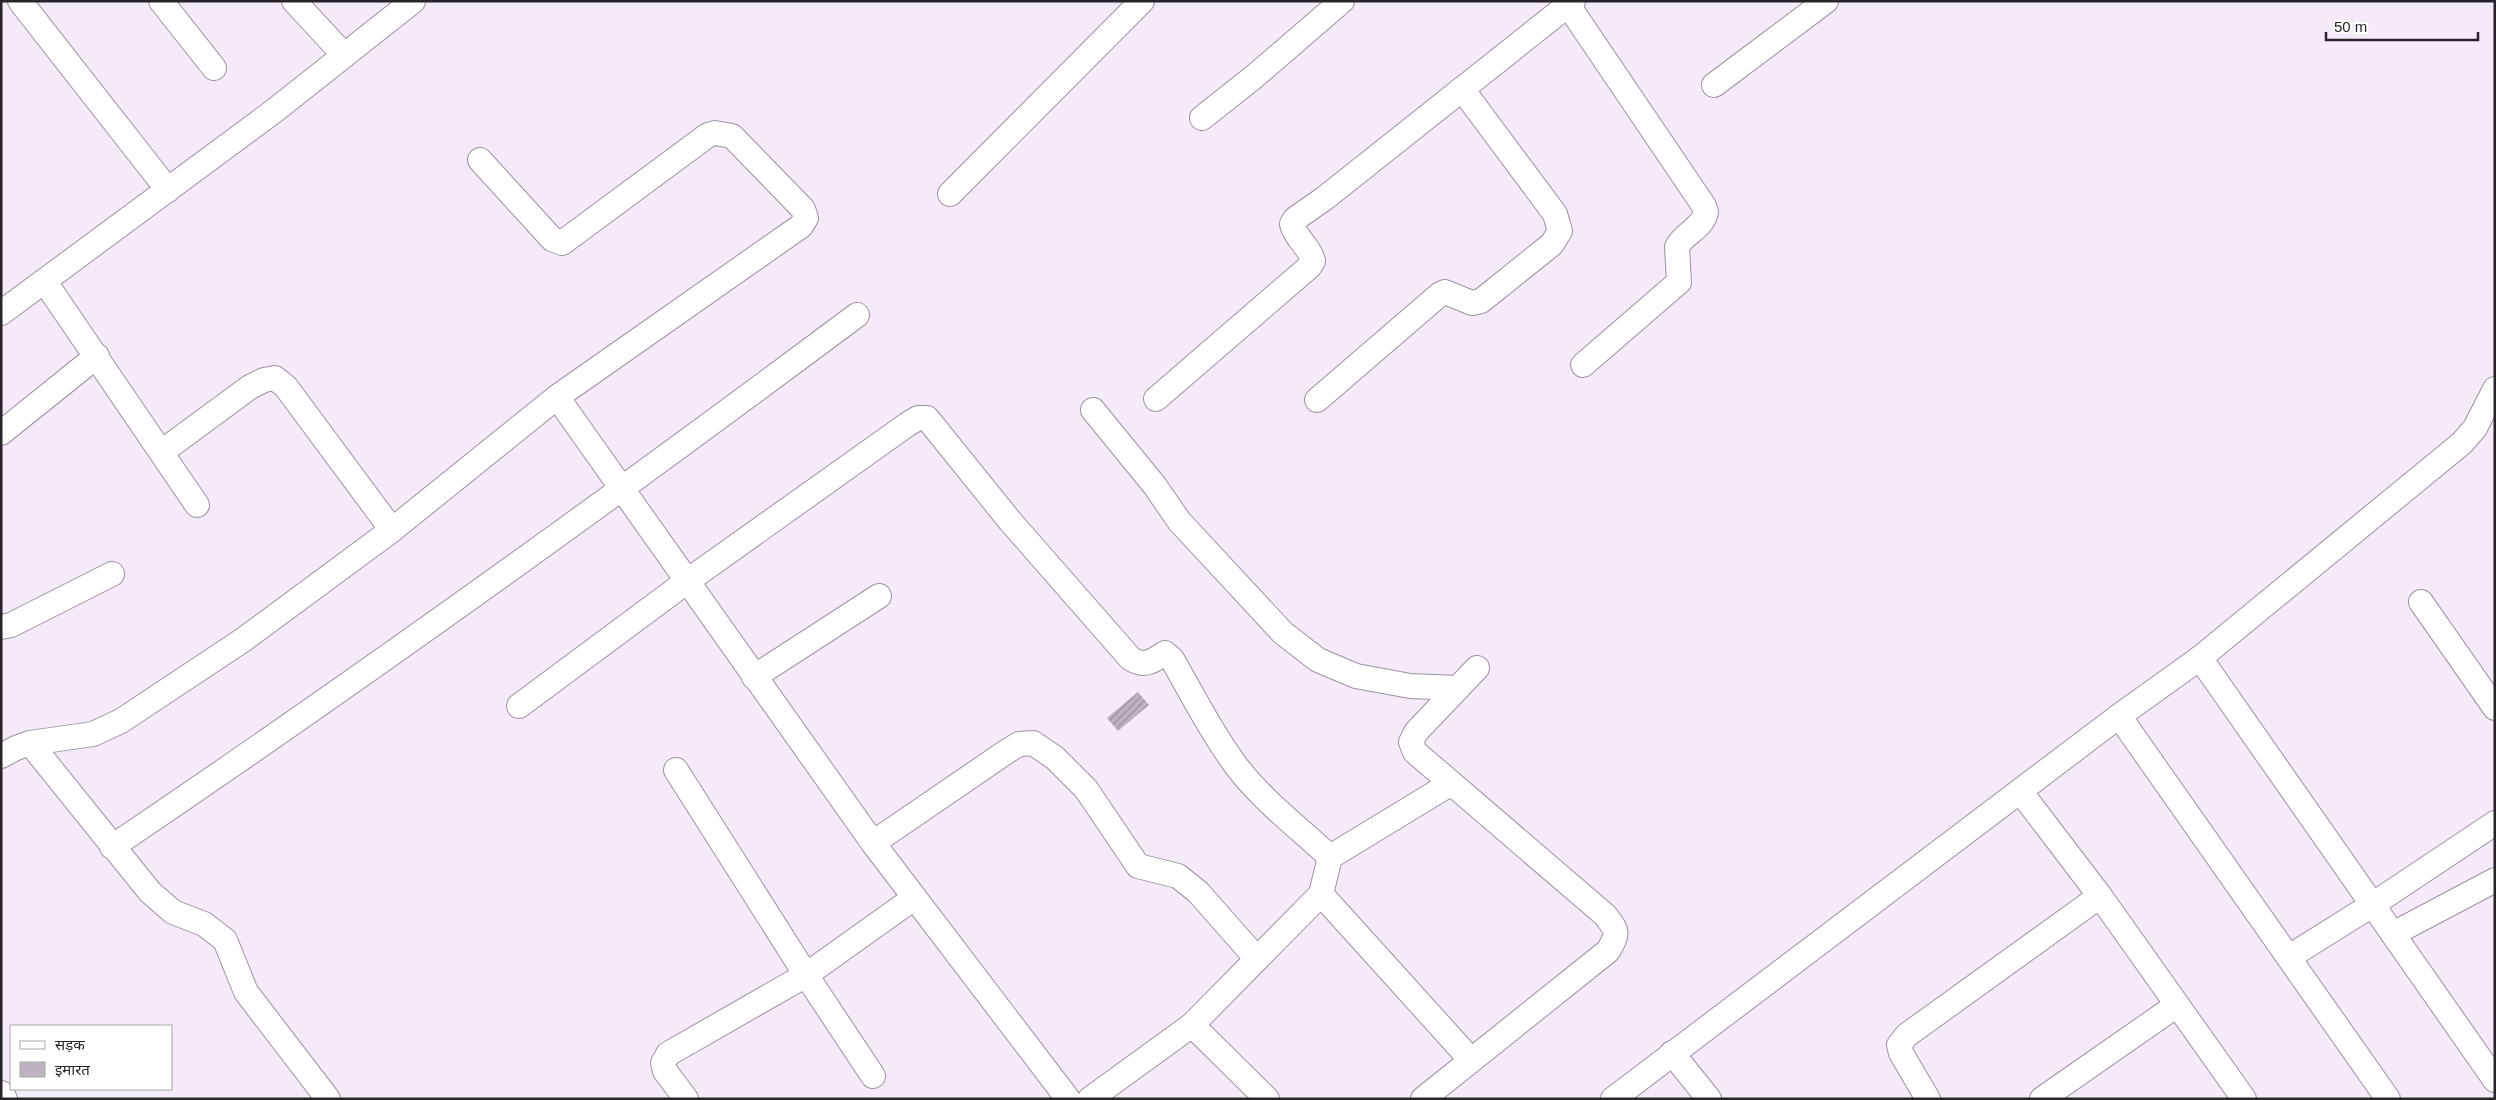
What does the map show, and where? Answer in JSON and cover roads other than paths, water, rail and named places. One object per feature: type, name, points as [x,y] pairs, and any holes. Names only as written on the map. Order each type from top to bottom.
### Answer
[{"type":"street","points":[[20,1],[168,190]]},
{"type":"street","points":[[161,1],[214,68]]},
{"type":"street","points":[[294,1],[344,55]]},
{"type":"street","points":[[950,194],[1142,1]]},
{"type":"street","points":[[1202,118],[1255,76],[1342,1]]},
{"type":"street","points":[[1714,85],[1826,1]]},
{"type":"street","points":[[1156,399],[1309,267],[1312,255],[1294,230],[1292,224],[1295,219],[1325,198],[1570,3],[1704,206],[1706,212],[1702,222],[1677,247],[1679,282],[1583,365]]},
{"type":"street","points":[[1,314],[274,111],[344,55],[402,4]]},
{"type":"street","points":[[1317,400],[1439,295],[1445,292],[1472,303],[1481,301],[1552,244],[1560,231],[1555,214],[1462,90]]},
{"type":"street","points":[[1,756],[16,748],[30,744],[92,734],[122,721],[242,640],[392,530],[557,397],[801,226],[806,218],[803,209],[732,136],[715,132],[708,135],[562,243],[552,238],[480,160]]},
{"type":"street","points":[[45,282],[163,451],[197,504]]},
{"type":"street","points":[[112,847],[295,724],[622,490],[857,316]]},
{"type":"street","points":[[1,433],[97,356]]},
{"type":"street","points":[[163,451],[250,387],[264,380],[275,378],[286,386],[392,530]]},
{"type":"street","points":[[1613,1099],[2119,716],[2200,658],[2462,443],[2475,428],[2495,389]]},
{"type":"street","points":[[557,397],[686,582],[873,843],[1068,1099]]},
{"type":"street","points":[[1093,410],[1155,486],[1179,521],[1283,633],[1318,660],[1356,676],[1410,686],[1458,688]]},
{"type":"street","points":[[519,706],[686,582],[908,424],[918,418],[927,418],[1010,521],[1130,658],[1143,664],[1149,663],[1165,653],[1172,659],[1210,726],[1238,768],[1267,799],[1330,857]]},
{"type":"street","points":[[1,627],[11,625],[112,574]]},
{"type":"street","points":[[754,677],[879,596]]},
{"type":"street","points":[[2421,602],[2495,708]]},
{"type":"street","points":[[2200,658],[2495,1080]]},
{"type":"street","points":[[1423,1099],[1608,951],[1616,937],[1616,931],[1605,915],[1414,752],[1411,742],[1416,732],[1477,668]]},
{"type":"street","points":[[2119,716],[2388,1099]]},
{"type":"street","points":[[873,843],[1018,744],[1033,743],[1054,758],[1086,789],[1138,866],[1178,876],[1198,892],[1257,959]]},
{"type":"street","points":[[30,744],[150,892],[173,912],[204,924],[225,940],[246,992],[328,1099]]},
{"type":"street","points":[[676,770],[806,975],[873,1076]]},
{"type":"street","points":[[1099,1096],[1192,1025],[1321,894],[1330,857],[1450,784]]},
{"type":"street","points":[[2020,791],[2100,896],[2244,1099]]},
{"type":"street","points":[[2289,957],[2372,905],[2495,823]]},
{"type":"street","points":[[2393,934],[2495,880]]},
{"type":"street","points":[[1321,894],[1471,1060]]},
{"type":"street","points":[[1928,1099],[1901,1053],[1900,1045],[1906,1035],[2100,896]]},
{"type":"street","points":[[686,1099],[665,1071],[663,1062],[668,1054],[806,975],[914,898]]},
{"type":"street","points":[[2042,1099],[2177,1005]]},
{"type":"street","points":[[1192,1025],[1267,1099]]},
{"type":"street","points":[[1672,1053],[1709,1099]]},
{"type":"street","points":[[1,1093],[5,1099]]}]
